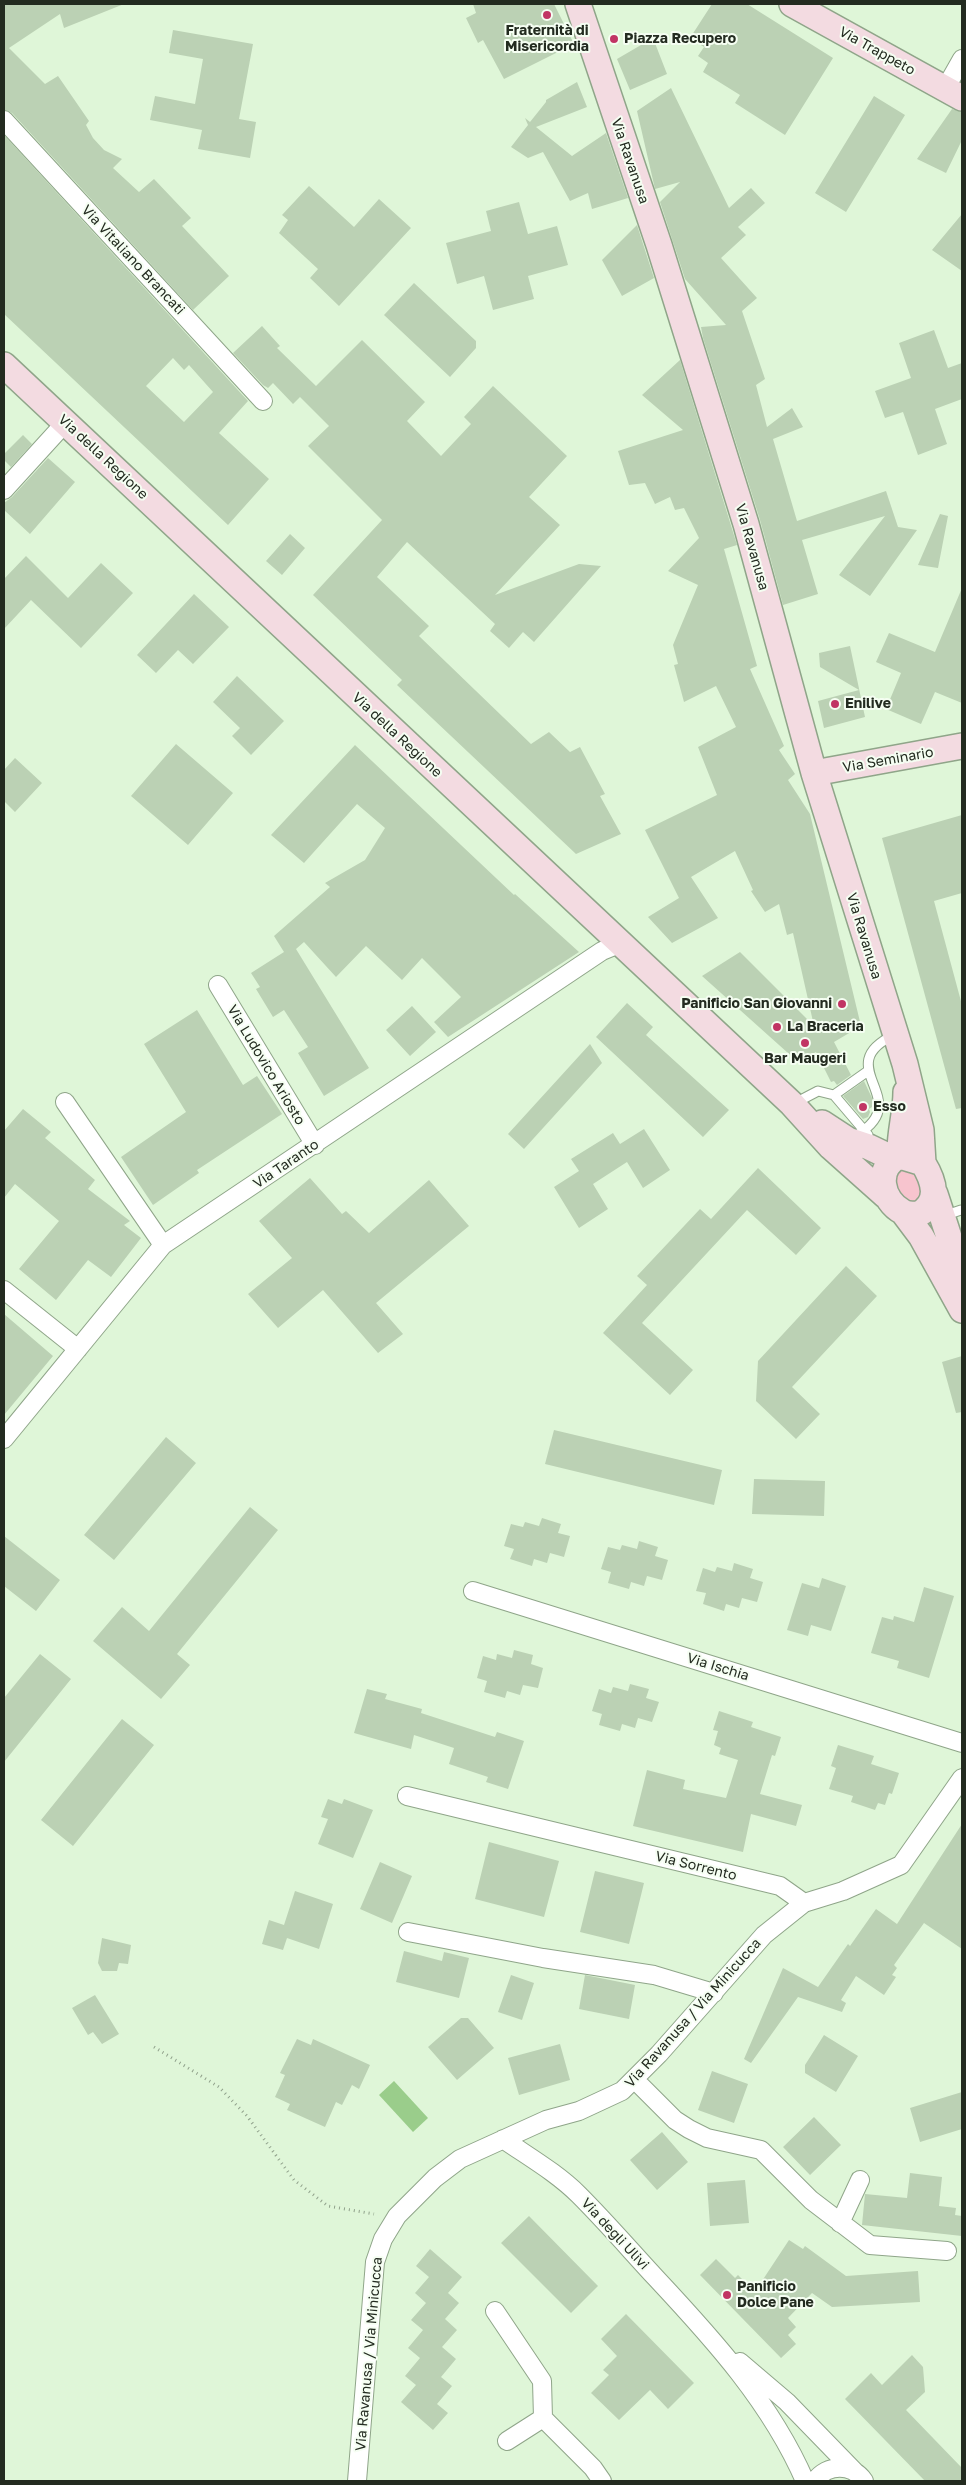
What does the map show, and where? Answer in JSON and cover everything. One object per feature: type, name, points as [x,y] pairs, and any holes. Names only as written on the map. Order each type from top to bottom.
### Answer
[{"type":"main road","name":"Via Ravanusa","points":[[578,4],[662,254],[746,524],[814,773],[894,1035],[905,1064],[921,1130],[906,1160]]},
{"type":"main road","name":"Via Trappeto","points":[[792,4],[954,93]]},
{"type":"main road","name":"Via della Regione","points":[[4,365],[619,944],[792,1104]]},
{"type":"main road","name":"Via Seminario","points":[[814,773],[962,746]]},
{"type":"main road","points":[[792,1104],[856,1136],[869,1147],[906,1160],[934,1184],[946,1206],[962,1276]]},
{"type":"main road","points":[[792,1104],[831,1147],[894,1204],[921,1236],[962,1310]]},
{"type":"main road","points":[[906,1160],[886,1166],[883,1174],[894,1204],[919,1214],[926,1210],[946,1206]]},
{"type":"street","points":[[954,93],[962,59]]},
{"type":"street","name":"Via Vitaliano Brancati","points":[[4,120],[263,401]]},
{"type":"street","points":[[4,490],[66,422]]},
{"type":"street","name":"Via Taranto","points":[[4,1439],[163,1245],[596,955],[619,944]]},
{"type":"street","name":"Via Ludovico Ariosto","points":[[218,985],[315,1145]]},
{"type":"street","points":[[65,1102],[163,1245]]},
{"type":"street","points":[[4,1290],[78,1349]]},
{"type":"street","name":"Via Ischia","points":[[473,1591],[962,1743]]},
{"type":"street","name":"Via Ravanusa / Via Minicucca","points":[[357,2481],[375,2262],[383,2239],[397,2216],[435,2178],[460,2159],[546,2120],[600,2103],[622,2091],[714,1993],[764,1935],[804,1903],[843,1891],[901,1865],[962,1778]]},
{"type":"street","name":"Via Sorrento","points":[[407,1796],[780,1886],[804,1903]]},
{"type":"street","points":[[408,1932],[543,1958],[654,1974],[714,1993]]},
{"type":"street","points":[[634,2079],[675,2120],[689,2129],[707,2138],[761,2150],[811,2200],[870,2245],[947,2251]]},
{"type":"street","name":"Via degli Ulivi","points":[[502,2139],[548,2170],[578,2194],[716,2342]]},
{"type":"street","points":[[840,2223],[860,2180]]},
{"type":"street","points":[[495,2311],[542,2381],[543,2418],[593,2468],[602,2481]]},
{"type":"street","points":[[716,2342],[787,2402],[862,2478]]},
{"type":"street","points":[[716,2342],[763,2405],[792,2449],[805,2481]]},
{"type":"street","points":[[507,2441],[543,2418]]},
{"type":"street","points":[[815,2481],[827,2470],[836,2468],[862,2478]]},
{"type":"lane","points":[[834,1094],[856,1136],[873,1124],[879,1114],[880,1101],[868,1071],[871,1054],[880,1042],[894,1035]]},
{"type":"lane","points":[[792,1104],[818,1091],[834,1094],[868,1071]]},
{"type":"path","points":[[154,2047],[219,2087],[247,2116],[294,2180],[328,2206],[397,2216]]},
{"type":"shaded area","points":[[910,1168],[921,1179],[922,1203],[906,1203],[894,1181],[895,1171]]},
{"type":"shaded area","points":[[394,2081],[428,2118],[413,2132],[379,2095]]},
{"type":"building","points":[[4,4],[124,4],[64,28],[60,14],[9,48],[45,84],[58,76],[89,121],[86,125],[93,138],[104,150],[122,159],[113,168],[139,192],[154,179],[191,218],[182,226],[229,276],[193,310],[12,113],[4,110]]},
{"type":"building","points":[[473,4],[554,4],[574,44],[504,79],[483,40],[478,43],[466,18],[476,13]]},
{"type":"building","points":[[712,4],[747,4],[833,58],[785,135],[735,103],[740,95],[703,72],[708,63],[698,56],[704,47],[690,38]]},
{"type":"building","points":[[173,30],[253,44],[239,119],[256,122],[250,158],[198,149],[202,130],[150,120],[155,96],[195,104],[203,59],[169,53]]},
{"type":"building","points":[[653,38],[667,74],[630,90],[617,59]]},
{"type":"building","points":[[577,82],[587,107],[536,127],[572,156],[606,133],[628,198],[592,209],[588,193],[570,201],[543,152],[528,158],[511,147],[528,125],[525,118],[530,122],[546,100]]},
{"type":"building","points":[[671,88],[729,208],[751,188],[765,203],[738,227],[746,235],[721,258],[757,298],[742,311],[765,379],[756,385],[767,427],[792,408],[803,427],[773,439],[797,521],[886,491],[898,527],[917,530],[870,596],[839,575],[885,516],[802,540],[818,594],[783,605],[760,520],[703,338],[701,327],[726,325],[685,279],[660,202],[680,182],[655,189],[637,111]]},
{"type":"building","points":[[874,96],[905,115],[846,212],[815,193]]},
{"type":"building","points":[[952,109],[962,112],[962,140],[946,173],[917,159]]},
{"type":"building","points":[[4,135],[248,401],[219,433],[269,479],[228,525],[4,314]],"holes":[[[173,358],[184,370],[189,365],[213,392],[184,422],[146,386]]]},
{"type":"building","points":[[309,186],[354,227],[379,199],[411,228],[339,306],[310,278],[318,269],[279,233],[288,220],[282,215]]},
{"type":"building","points":[[519,202],[528,234],[557,226],[568,265],[528,276],[534,299],[493,310],[484,276],[457,284],[446,243],[491,231],[486,211]]},
{"type":"building","points":[[962,214],[962,271],[932,250]]},
{"type":"building","points":[[637,225],[654,278],[622,296],[602,260]]},
{"type":"building","points":[[414,283],[476,341],[476,348],[450,377],[384,315]]},
{"type":"building","points":[[262,326],[280,346],[277,348],[316,386],[362,340],[425,402],[407,421],[441,456],[471,424],[464,417],[493,386],[567,456],[529,497],[560,525],[495,595],[579,564],[601,566],[534,642],[523,632],[509,648],[490,631],[495,624],[407,542],[377,577],[429,626],[419,636],[531,744],[549,732],[570,752],[580,747],[605,794],[600,796],[621,834],[576,854],[397,685],[402,680],[313,595],[382,520],[308,446],[329,426],[300,397],[293,404],[273,383],[268,388],[263,385],[233,353]]},
{"type":"building","points":[[934,330],[948,368],[962,363],[962,399],[935,409],[947,444],[918,455],[903,412],[885,418],[875,391],[911,378],[899,343]]},
{"type":"building","points":[[680,360],[737,545],[724,549],[757,666],[750,669],[784,746],[779,750],[795,774],[788,780],[810,814],[861,1026],[834,1042],[851,1075],[837,1085],[834,1081],[831,1082],[816,1052],[798,1062],[702,976],[740,952],[814,1026],[793,933],[787,935],[779,904],[765,912],[751,891],[753,890],[735,851],[691,877],[718,918],[672,943],[648,917],[679,898],[645,830],[717,795],[698,747],[736,727],[716,686],[684,702],[674,665],[678,664],[673,645],[698,585],[668,571],[699,538],[684,508],[675,510],[670,497],[655,504],[645,483],[629,485],[618,451],[683,430],[642,395]]},
{"type":"building","points":[[23,435],[32,444],[11,467],[4,460],[4,454]]},
{"type":"building","points":[[48,458],[75,482],[30,534],[4,510],[4,503],[12,497]]},
{"type":"building","points":[[940,514],[948,516],[938,568],[918,565]]},
{"type":"building","points":[[290,534],[305,548],[282,575],[266,561]]},
{"type":"building","points":[[26,556],[68,598],[101,563],[133,593],[81,648],[31,600],[4,629],[4,579]]},
{"type":"building","points":[[962,588],[962,703],[935,692],[921,724],[886,709],[901,673],[876,662],[889,633],[935,652]]},
{"type":"building","points":[[194,594],[229,627],[193,664],[178,650],[156,673],[137,655]]},
{"type":"building","points":[[850,646],[865,717],[824,728],[818,701],[859,690],[820,667],[819,653]]},
{"type":"building","points":[[237,676],[284,721],[251,755],[232,736],[240,728],[213,702]]},
{"type":"building","points":[[176,744],[233,793],[188,845],[131,796]]},
{"type":"building","points":[[355,745],[514,895],[579,952],[448,1037],[434,1022],[461,997],[422,958],[402,980],[366,946],[336,977],[304,942],[296,949],[369,1068],[324,1096],[298,1053],[308,1047],[284,1010],[273,1017],[256,989],[260,987],[251,973],[284,952],[274,936],[330,887],[325,883],[365,860],[385,828],[357,804],[304,863],[271,835]]},
{"type":"building","points":[[15,758],[42,783],[15,812],[4,801],[4,770]]},
{"type":"building","points":[[962,815],[962,893],[934,901],[962,1005],[962,1108],[956,1109],[882,838]]},
{"type":"building","points":[[627,1003],[653,1027],[646,1035],[729,1110],[703,1137],[596,1037]]},
{"type":"building","points":[[412,1006],[436,1032],[410,1056],[386,1030]]},
{"type":"building","points":[[197,1010],[243,1085],[257,1076],[282,1114],[197,1170],[199,1173],[153,1205],[121,1157],[186,1112],[144,1044]]},
{"type":"building","points":[[590,1044],[602,1063],[524,1149],[508,1134]]},
{"type":"building","points":[[864,1081],[872,1098],[872,1107],[869,1109],[868,1117],[863,1119],[843,1096]]},
{"type":"building","points":[[23,1109],[51,1132],[45,1138],[95,1180],[88,1189],[130,1221],[124,1225],[141,1238],[111,1277],[88,1260],[56,1300],[19,1269],[59,1221],[15,1184],[4,1198],[4,1131]]},
{"type":"building","points":[[644,1129],[670,1170],[643,1188],[627,1162],[593,1184],[608,1209],[579,1228],[554,1187],[579,1171],[571,1159],[613,1133],[620,1144]]},
{"type":"building","points":[[758,1168],[821,1228],[796,1255],[747,1210],[642,1323],[693,1370],[670,1395],[603,1333],[647,1285],[637,1276],[700,1209],[711,1219]]},
{"type":"building","points":[[310,1178],[342,1214],[346,1211],[369,1233],[429,1180],[469,1226],[376,1303],[403,1334],[378,1353],[323,1290],[278,1328],[248,1294],[292,1258],[259,1221]]},
{"type":"building","points":[[846,1266],[877,1296],[792,1387],[820,1414],[796,1439],[756,1401],[758,1361]]},
{"type":"building","points":[[4,1314],[53,1356],[4,1415]]},
{"type":"building","points":[[962,1356],[962,1412],[956,1413],[942,1362]]},
{"type":"building","points":[[554,1430],[722,1470],[714,1505],[545,1464]]},
{"type":"building","points":[[166,1437],[196,1463],[114,1560],[84,1535]]},
{"type":"building","points":[[754,1479],[825,1481],[824,1516],[752,1514]]},
{"type":"building","points":[[250,1507],[278,1530],[177,1654],[190,1665],[161,1699],[93,1641],[122,1607],[149,1631]]},
{"type":"building","points":[[542,1518],[561,1524],[558,1533],[570,1536],[564,1557],[550,1553],[547,1563],[534,1559],[532,1566],[510,1559],[514,1549],[504,1546],[511,1524],[523,1527],[525,1522],[539,1526]]},
{"type":"building","points":[[4,1536],[60,1580],[36,1611],[4,1586]]},
{"type":"building","points":[[639,1541],[658,1547],[655,1556],[668,1560],[662,1580],[647,1576],[644,1586],[631,1582],[629,1589],[608,1583],[611,1572],[601,1569],[608,1547],[620,1550],[622,1545],[637,1549]]},
{"type":"building","points":[[734,1563],[753,1569],[750,1578],[763,1582],[757,1602],[742,1598],[739,1608],[726,1604],[724,1611],[703,1604],[706,1593],[696,1591],[703,1568],[715,1572],[717,1567],[732,1571]]},
{"type":"building","points":[[822,1578],[846,1586],[831,1631],[811,1625],[808,1636],[787,1630],[802,1583],[819,1588]]},
{"type":"building","points":[[924,1587],[954,1596],[929,1678],[897,1668],[899,1661],[871,1653],[882,1617],[893,1620],[894,1616],[914,1622]]},
{"type":"building","points":[[514,1650],[533,1655],[531,1664],[543,1668],[538,1688],[523,1685],[520,1695],[507,1691],[505,1698],[484,1692],[487,1681],[477,1678],[483,1656],[496,1660],[497,1654],[512,1658]]},
{"type":"building","points":[[40,1654],[71,1679],[4,1762],[4,1698]]},
{"type":"building","points":[[630,1684],[649,1689],[646,1698],[659,1702],[652,1722],[638,1718],[635,1728],[622,1724],[620,1731],[599,1725],[602,1714],[592,1711],[599,1689],[611,1693],[613,1687],[628,1691]]},
{"type":"building","points":[[367,1689],[387,1694],[385,1699],[422,1709],[421,1713],[495,1737],[497,1732],[524,1741],[508,1789],[486,1782],[488,1777],[449,1764],[454,1748],[414,1735],[411,1749],[354,1733]]},
{"type":"building","points":[[719,1711],[753,1722],[751,1727],[781,1737],[775,1756],[772,1755],[760,1794],[802,1805],[796,1826],[751,1814],[743,1852],[633,1826],[647,1770],[685,1780],[683,1789],[726,1798],[738,1760],[719,1754],[721,1748],[714,1745],[718,1731],[713,1730]]},
{"type":"building","points":[[122,1719],[154,1745],[73,1846],[41,1820]]},
{"type":"building","points":[[838,1745],[874,1756],[871,1764],[899,1773],[892,1794],[889,1793],[885,1805],[878,1803],[875,1810],[851,1802],[853,1796],[829,1789],[836,1768],[831,1766]]},
{"type":"building","points":[[328,1799],[342,1804],[344,1799],[373,1810],[353,1858],[318,1844],[328,1819],[321,1817]]},
{"type":"building","points":[[962,1824],[962,1949],[924,1923],[894,1965],[897,1968],[892,1975],[896,1977],[884,1995],[856,1976],[841,2000],[846,2003],[842,2012],[798,1997],[751,2063],[744,2059],[783,1968],[818,1987],[848,1944],[850,1946],[876,1909],[897,1924]]},
{"type":"building","points":[[489,1842],[559,1861],[544,1917],[475,1899]]},
{"type":"building","points":[[380,1862],[412,1876],[392,1923],[360,1909]]},
{"type":"building","points":[[595,1871],[644,1883],[629,1944],[580,1932]]},
{"type":"building","points":[[295,1891],[333,1904],[319,1949],[287,1938],[283,1950],[262,1944],[269,1920],[284,1925]]},
{"type":"building","points":[[102,1938],[131,1945],[128,1964],[119,1963],[117,1971],[102,1971],[98,1963]]},
{"type":"building","points":[[404,1951],[442,1961],[444,1952],[469,1958],[459,1998],[396,1982]]},
{"type":"building","points":[[511,1975],[534,1983],[522,2020],[498,2012]]},
{"type":"building","points":[[585,1975],[635,1985],[629,2019],[579,2009]]},
{"type":"building","points":[[95,1995],[119,2034],[102,2044],[93,2032],[88,2035],[72,2008]]},
{"type":"building","points":[[461,2018],[468,2018],[494,2048],[457,2080],[428,2047]]},
{"type":"building","points":[[824,2035],[858,2056],[836,2092],[805,2073],[805,2065]]},
{"type":"building","points":[[297,2039],[311,2045],[313,2039],[370,2065],[359,2089],[352,2085],[342,2105],[336,2102],[325,2127],[287,2110],[290,2104],[275,2097],[285,2075],[280,2073]]},
{"type":"building","points":[[560,2044],[570,2080],[519,2095],[508,2058]]},
{"type":"building","points":[[712,2071],[748,2084],[734,2123],[698,2110]]},
{"type":"building","points":[[962,2092],[962,2129],[920,2142],[910,2108]]},
{"type":"building","points":[[814,2117],[841,2145],[810,2175],[783,2147]]},
{"type":"building","points":[[662,2132],[688,2162],[657,2190],[630,2160]]},
{"type":"building","points":[[910,2173],[942,2177],[939,2206],[956,2208],[955,2215],[962,2216],[962,2236],[862,2225],[865,2194],[907,2198]]},
{"type":"building","points":[[745,2180],[749,2223],[710,2226],[707,2183]]},
{"type":"building","points":[[529,2216],[598,2286],[571,2313],[501,2243]]},
{"type":"building","points":[[789,2240],[803,2249],[805,2246],[846,2276],[918,2271],[920,2302],[832,2307],[812,2293],[788,2318],[796,2327],[788,2335],[796,2344],[781,2358],[700,2275],[716,2259],[735,2278],[738,2275],[748,2285],[752,2281],[758,2287]]},
{"type":"building","points":[[430,2249],[462,2277],[448,2293],[459,2303],[445,2319],[457,2330],[442,2347],[456,2359],[441,2377],[452,2386],[437,2404],[448,2413],[433,2430],[401,2402],[416,2385],[405,2376],[420,2358],[408,2348],[423,2330],[411,2320],[426,2303],[415,2293],[429,2277],[416,2266]]},
{"type":"building","points":[[626,2314],[694,2383],[668,2409],[650,2390],[619,2420],[591,2393],[609,2375],[603,2370],[617,2356],[601,2339]]},
{"type":"building","points":[[912,2355],[923,2367],[925,2392],[906,2410],[962,2468],[962,2481],[925,2481],[845,2399],[871,2373],[882,2385]]},
{"type":"place","name":"Fraternità di Misericordia","points":[[547,15]]},
{"type":"place","name":"Piazza Recupero","points":[[614,39]]},
{"type":"place","name":"Enilive","points":[[835,704]]},
{"type":"place","name":"Panificio San Giovanni","points":[[842,1004]]},
{"type":"place","name":"La Braceria","points":[[777,1027]]},
{"type":"place","name":"Bar Maugeri","points":[[805,1043]]},
{"type":"place","name":"Esso","points":[[863,1107]]},
{"type":"place","name":"Panificio Dolce Pane","points":[[727,2295]]}]
